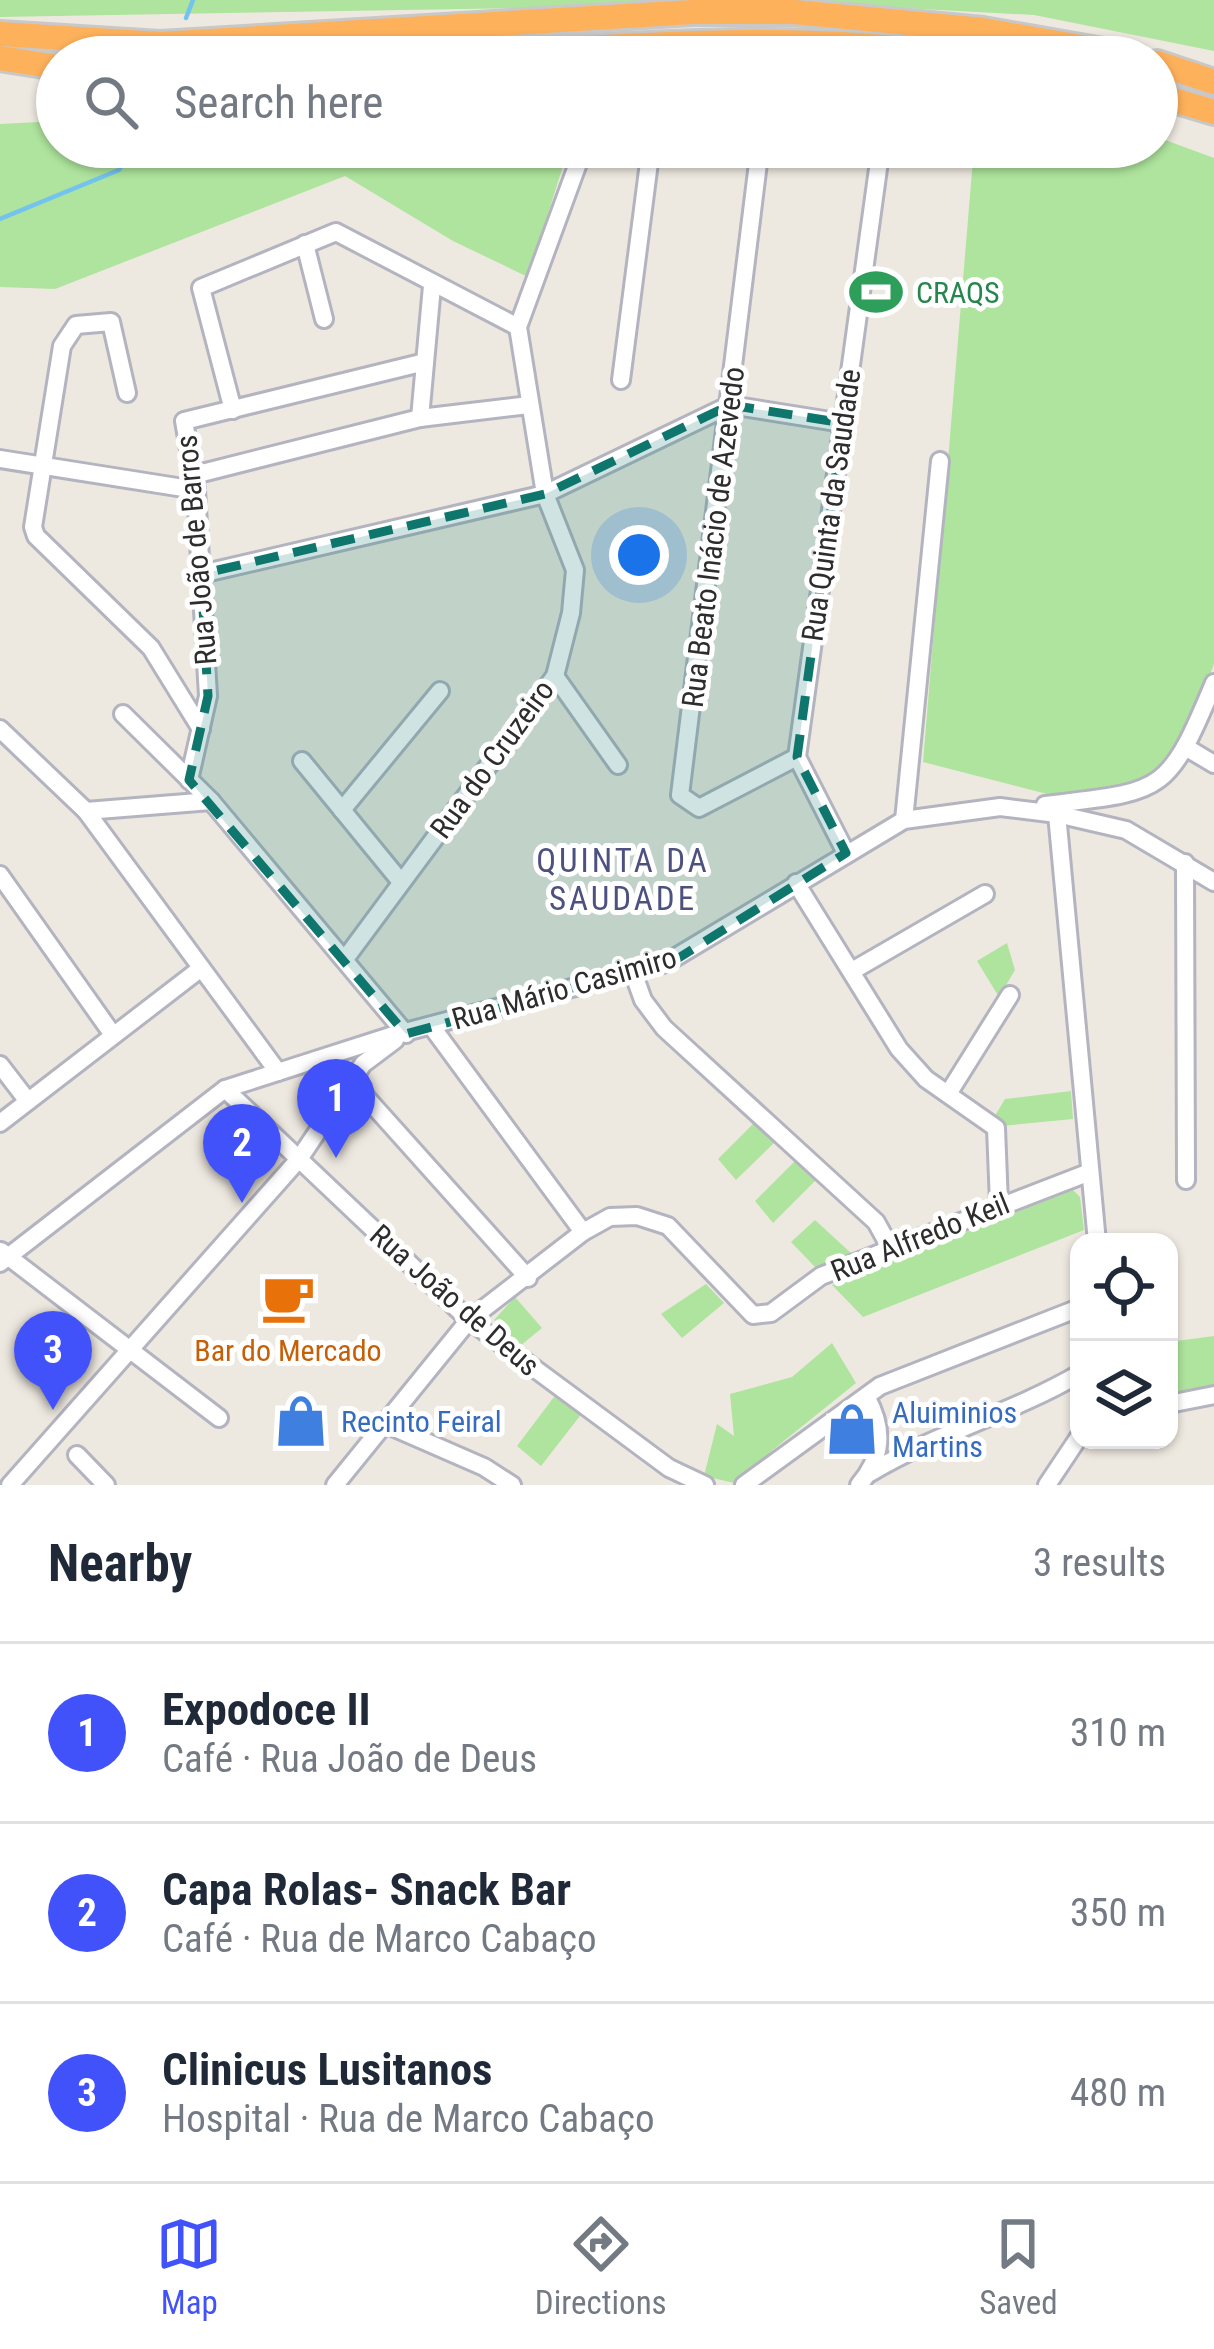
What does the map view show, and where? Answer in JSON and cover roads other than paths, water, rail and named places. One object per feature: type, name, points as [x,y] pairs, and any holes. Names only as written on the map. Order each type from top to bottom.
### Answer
[{"type":"highway","points":[[293,36],[693,12],[794,12],[1017,36]]},
{"type":"highway","points":[[0,34],[36,36]]},
{"type":"highway","points":[[0,58],[36,66]]},
{"type":"highway","points":[[1178,70],[1214,82]]},
{"type":"highway","points":[[0,74],[36,71]]},
{"type":"highway","points":[[1178,101],[1214,112]]},
{"type":"street","points":[[232,410],[201,289],[336,232],[518,327],[576,168]]},
{"type":"street","points":[[621,380],[648,168]]},
{"type":"street","name":"Rua Beato Inácio de Azevedo","points":[[758,168],[680,795],[699,808],[796,757]]},
{"type":"street","name":"Rua Quinta da Saudade","points":[[796,757],[878,168]]},
{"type":"street","points":[[305,244],[324,319]]},
{"type":"street","points":[[420,418],[432,286]]},
{"type":"street","points":[[127,393],[117,330],[100,319],[76,325],[62,346],[41,466],[36,536],[151,648],[201,729]]},
{"type":"street","name":"Rua do Cruzeiro","points":[[345,958],[555,676],[571,613],[575,570],[545,494],[518,327]]},
{"type":"street","name":"Rua João de Barros","points":[[189,780],[208,696],[195,483],[184,421],[425,362]]},
{"type":"street","points":[[0,459],[195,483],[420,418],[529,405]]},
{"type":"street","points":[[201,574],[545,494],[730,406],[843,423]]},
{"type":"street","points":[[904,820],[940,461]]},
{"type":"street","points":[[555,676],[618,765]]},
{"type":"street","points":[[1020,808],[1142,793],[1162,782],[1187,748],[1214,683]]},
{"type":"street","points":[[342,810],[440,691]]},
{"type":"street","points":[[10,1485],[299,1159],[350,1081],[380,1050],[406,1034],[211,801],[123,714]]},
{"type":"street","points":[[0,729],[86,811],[278,1072]]},
{"type":"street","points":[[1187,748],[1214,764]]},
{"type":"street","points":[[796,757],[846,853]]},
{"type":"street","points":[[302,761],[400,883]]},
{"type":"street","points":[[86,811],[211,801]]},
{"type":"street","name":"Rua Mário Casimiro","points":[[2,1257],[225,1089],[677,959],[904,820],[1020,808],[1057,814],[1126,830],[1214,882]]},
{"type":"street","points":[[1057,814],[1096,1233]]},
{"type":"street","points":[[1185,863],[1186,1180]]},
{"type":"street","points":[[0,875],[113,1035]]},
{"type":"street","points":[[796,883],[899,1049],[948,1094],[996,1128],[999,1204]]},
{"type":"street","points":[[852,971],[985,894]]},
{"type":"street","points":[[0,1123],[200,969]]},
{"type":"street","points":[[633,972],[658,1022],[876,1222],[891,1249]]},
{"type":"street","points":[[948,1094],[1010,995]]},
{"type":"street","points":[[432,1027],[583,1232]]},
{"type":"street","points":[[329,1056],[528,1278]]},
{"type":"street","points":[[0,1065],[27,1100]]},
{"type":"street","name":"Rua João de Deus","points":[[225,1089],[469,1320],[669,1468],[704,1485]]},
{"type":"street","name":"Rua Alfredo Keil","points":[[335,1485],[469,1320],[583,1232],[610,1217],[637,1216],[668,1226],[753,1316],[771,1313],[821,1276],[1090,1172]]},
{"type":"street","points":[[2,1257],[219,1418]]},
{"type":"street","points":[[744,1485],[880,1386],[1070,1312]]},
{"type":"street","points":[[864,1479],[921,1443],[1037,1398],[1070,1379]]},
{"type":"street","points":[[1178,1402],[1214,1395]]},
{"type":"street","points":[[864,1479],[880,1432],[867,1398]]},
{"type":"street","points":[[383,1424],[484,1467],[512,1485]]},
{"type":"street","points":[[1047,1485],[1071,1449]]},
{"type":"street","points":[[77,1455],[106,1485]]},
{"type":"waterway","points":[[186,18],[193,0]]},
{"type":"waterway","points":[[0,219],[120,168]]},
{"type":"place","name":"CRAQS","points":[[876,292]]},
{"type":"place","name":"Expodoce II","points":[[336,1158]]},
{"type":"place","name":"Capa Rolas- Snack Bar","points":[[242,1203]]},
{"type":"place","name":"Bar do Mercado","points":[[288,1298]]},
{"type":"place","name":"Clinicus Lusitanos","points":[[53,1410]]},
{"type":"place","name":"Recinto Feiral","points":[[301,1421]]},
{"type":"place","name":"Aluiminios Martins","points":[[852,1429]]},
{"type":"district","name":"QUINTA DA SAUDADE","points":[[623,879]]}]
